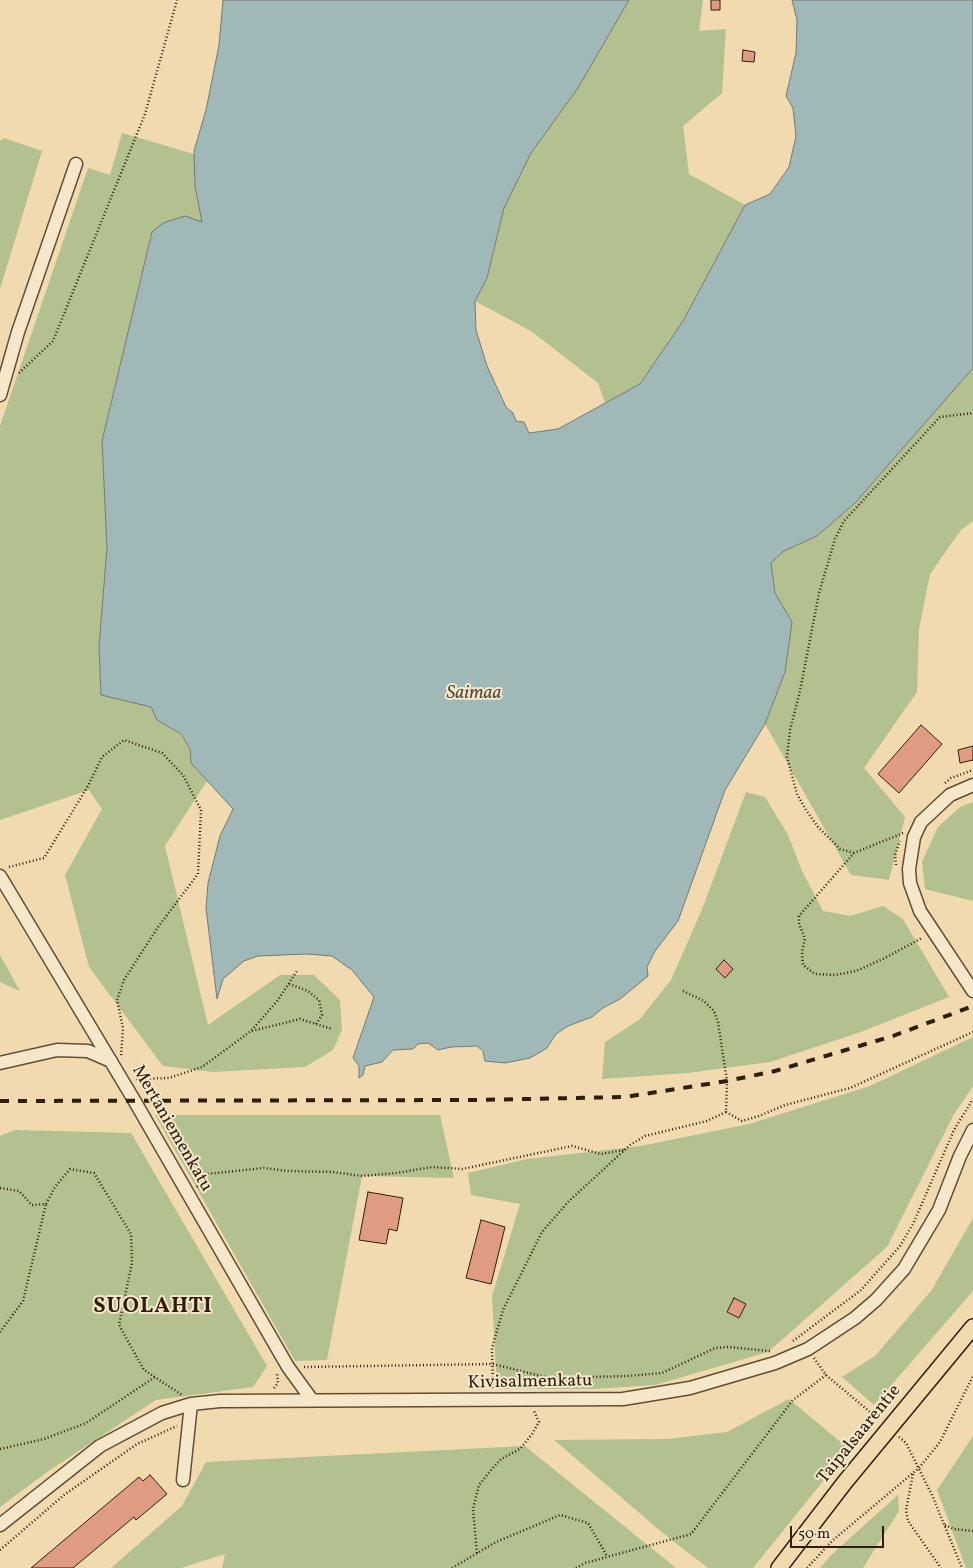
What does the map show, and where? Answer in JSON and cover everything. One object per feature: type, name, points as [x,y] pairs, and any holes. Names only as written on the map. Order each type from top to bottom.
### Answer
[{"type":"main road","name":"Taipalsaarentie","points":[[779,1568],[845,1482],[973,1327]]},
{"type":"street","points":[[1,392],[18,332],[76,164]]},
{"type":"street","points":[[973,785],[950,795],[921,822],[914,837],[909,869],[912,890],[920,911],[973,991]]},
{"type":"street","name":"Mertaniemenkatu","points":[[0,876],[116,1070],[288,1367],[312,1400]]},
{"type":"street","points":[[0,1063],[57,1050],[88,1051],[116,1070]]},
{"type":"street","name":"Kivisalmenkatu","points":[[0,1525],[100,1446],[162,1413],[193,1404],[220,1401],[624,1399],[690,1388],[746,1372],[808,1349],[855,1318],[876,1300],[904,1269],[939,1210],[960,1156],[973,1130]]},
{"type":"street","points":[[183,1480],[193,1404]]},
{"type":"path","points":[[1,392],[53,341],[145,114],[177,0]]},
{"type":"path","points":[[854,853],[840,850],[818,827],[806,810],[797,794],[787,756],[790,730],[800,691],[819,592],[835,539],[844,521],[940,417],[973,413]]},
{"type":"path","points":[[0,869],[44,858],[88,786],[102,757],[124,740],[162,753],[183,775],[201,810],[198,874],[158,927],[124,980],[117,1000],[124,1028],[122,1053],[116,1070],[168,1078],[202,1067],[250,1032],[289,984],[297,971]]},
{"type":"path","points":[[944,784],[951,778],[973,770]]},
{"type":"path","points":[[897,871],[895,855],[902,833],[907,825]]},
{"type":"path","points":[[902,833],[854,853],[799,916],[798,924],[806,938],[802,952],[803,965],[815,974],[835,975],[856,971],[883,959],[921,937],[926,944]]},
{"type":"path","points":[[289,984],[308,991],[320,1000],[322,1015],[316,1024]]},
{"type":"path","points":[[683,991],[704,1001],[714,1011],[718,1022],[727,1081],[726,1112]]},
{"type":"path","points":[[250,1032],[300,1018],[332,1029]]},
{"type":"path","points":[[726,1112],[742,1120],[759,1116],[785,1105],[850,1088],[973,1032]]},
{"type":"path","points":[[876,1417],[826,1376],[801,1335],[861,1290],[900,1246],[913,1224],[954,1130],[973,1098]]},
{"type":"path","points":[[492,1401],[492,1348],[503,1310],[542,1232],[569,1201],[624,1150],[645,1136],[707,1121],[726,1112]]},
{"type":"path","points":[[190,1198],[206,1174],[264,1168],[287,1171],[333,1172],[362,1176],[432,1167],[462,1169],[572,1146],[601,1154],[624,1150]]},
{"type":"path","points":[[0,1332],[23,1301],[46,1204],[55,1187],[70,1169],[94,1173],[112,1198],[131,1234],[132,1263],[119,1325],[144,1370],[193,1404]]},
{"type":"path","points":[[0,1188],[19,1191],[32,1204],[46,1204]]},
{"type":"path","points":[[576,1568],[607,1556],[691,1534],[793,1400],[826,1376]]},
{"type":"path","points":[[807,1568],[832,1541],[919,1468],[940,1442],[973,1376]]},
{"type":"path","points":[[0,1449],[44,1439],[86,1423],[155,1378]]},
{"type":"path","points":[[477,1553],[473,1509],[479,1485],[501,1460],[520,1449],[539,1422],[538,1417],[525,1400]]},
{"type":"path","points":[[899,1437],[919,1468],[962,1568]]},
{"type":"path","points":[[914,1473],[906,1510],[908,1521],[940,1568]]},
{"type":"path","points":[[452,1568],[496,1542],[560,1515],[588,1524],[607,1556]]},
{"type":"path","points":[[944,1524],[954,1529],[973,1531]]},
{"type":"green space","points":[[629,0],[703,0],[699,31],[726,29],[722,93],[683,126],[689,174],[745,205],[683,321],[640,384],[605,403],[598,383],[531,331],[475,301],[487,278],[504,208],[531,153],[578,88]]},
{"type":"green space","points":[[122,133],[194,154],[195,186],[203,222],[149,244],[102,441],[107,548],[99,646],[101,694],[151,707],[157,720],[180,734],[190,749],[191,763],[207,781],[165,846],[208,1025],[280,975],[314,975],[340,1000],[342,1030],[333,1050],[305,1067],[213,1072],[163,1066],[89,967],[65,875],[102,809],[89,790],[0,820],[0,426],[88,168],[110,175]]},
{"type":"green space","points":[[4,138],[42,151],[0,289],[0,141]]},
{"type":"green space","points":[[973,368],[973,521],[961,530],[930,574],[919,629],[917,692],[864,768],[905,817],[889,880],[851,875],[765,724],[785,672],[792,622],[775,593],[771,563],[784,551],[817,536],[855,503]]},
{"type":"green space","points":[[746,792],[765,797],[788,835],[802,871],[823,911],[850,916],[883,906],[903,919],[949,997],[861,1032],[770,1062],[688,1073],[602,1079],[605,1042],[639,1020],[671,980],[703,907]]},
{"type":"green space","points":[[973,802],[973,901],[925,889],[922,862],[938,827],[960,807]]},
{"type":"green space","points":[[0,955],[20,991],[0,982]]},
{"type":"green space","points":[[973,1037],[973,1086],[953,1116],[887,1247],[768,1352],[655,1385],[594,1389],[497,1389],[492,1296],[520,1204],[471,1195],[468,1173],[527,1159],[641,1146],[749,1124],[870,1086]]},
{"type":"green space","points":[[155,1115],[440,1115],[454,1178],[362,1176],[327,1360],[295,1361]]},
{"type":"green space","points":[[15,1130],[131,1133],[267,1366],[253,1387],[156,1400],[50,1470],[0,1507],[0,1136]]},
{"type":"green space","points":[[973,1218],[973,1291],[874,1405],[842,1377],[875,1356],[931,1291]]},
{"type":"green space","points":[[789,1399],[849,1449],[753,1568],[708,1568],[664,1534],[554,1440],[668,1439],[727,1432]]},
{"type":"green space","points":[[973,1436],[973,1568],[966,1568],[937,1490]]},
{"type":"green space","points":[[525,1446],[676,1568],[222,1568],[225,1554],[181,1568],[111,1568],[182,1506],[206,1462]]},
{"type":"green space","points":[[898,1495],[899,1511],[863,1568],[820,1568],[831,1555]]},
{"type":"water","name":"Saimaa","points":[[223,0],[629,0],[578,88],[531,153],[504,208],[487,278],[475,301],[476,330],[487,366],[506,407],[513,413],[516,421],[524,422],[529,433],[558,429],[640,384],[683,321],[745,205],[770,194],[789,167],[796,136],[793,108],[786,96],[796,53],[797,20],[792,0],[973,0],[973,368],[855,503],[817,536],[784,551],[771,563],[775,593],[792,622],[785,672],[765,724],[725,790],[678,921],[655,951],[647,967],[648,976],[620,999],[603,1008],[592,1017],[568,1026],[556,1034],[547,1048],[530,1058],[505,1063],[485,1061],[483,1051],[477,1046],[451,1047],[438,1050],[428,1043],[418,1044],[413,1049],[393,1050],[382,1062],[365,1066],[363,1075],[359,1078],[359,1066],[353,1058],[374,997],[352,970],[332,956],[307,954],[258,956],[244,961],[223,979],[217,999],[206,908],[208,883],[220,836],[233,809],[191,763],[190,749],[181,734],[157,720],[151,707],[101,695],[99,646],[107,548],[102,441],[152,232],[163,223],[185,216],[202,222],[195,186],[194,151],[206,110],[219,45]]},
{"type":"building","points":[[711,0],[720,0],[720,10],[711,10]]},
{"type":"building","points":[[743,50],[755,52],[754,62],[742,61]]},
{"type":"building","points":[[921,725],[942,744],[899,793],[878,774]]},
{"type":"building","points":[[973,746],[973,760],[960,763],[958,750]]},
{"type":"building","points":[[724,960],[733,969],[725,978],[716,969]]},
{"type":"building","points":[[368,1192],[403,1198],[397,1231],[389,1229],[386,1244],[359,1240]]},
{"type":"building","points":[[481,1220],[505,1227],[491,1284],[466,1278]]},
{"type":"building","points":[[734,1298],[746,1304],[739,1318],[727,1312]]},
{"type":"building","points":[[150,1475],[167,1494],[136,1520],[134,1517],[73,1568],[31,1568],[139,1477],[143,1481]]},
{"type":"railway","points":[[0,1101],[475,1100],[625,1097],[727,1081],[775,1071],[893,1036],[973,1006]]},
{"type":"district","name":"SUOLAHTI","points":[[153,1308]]}]
